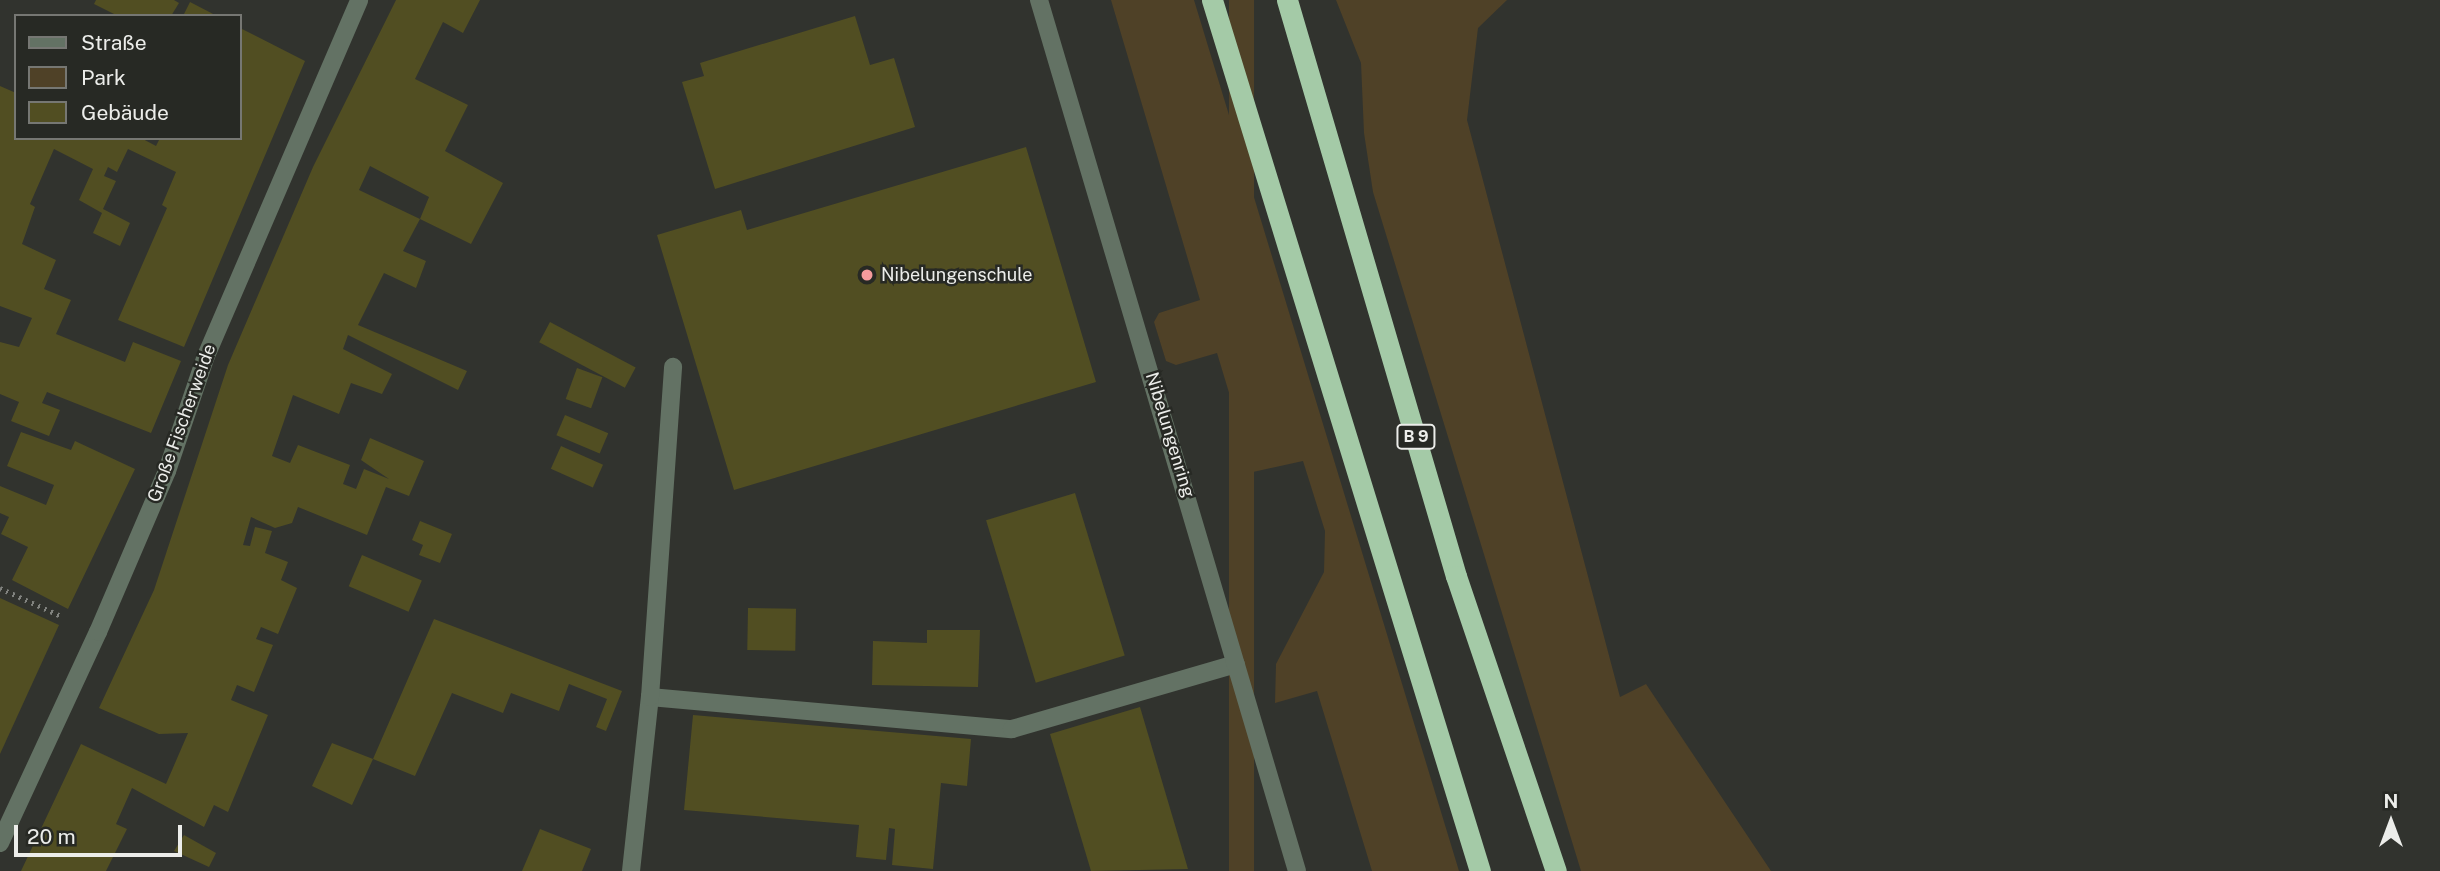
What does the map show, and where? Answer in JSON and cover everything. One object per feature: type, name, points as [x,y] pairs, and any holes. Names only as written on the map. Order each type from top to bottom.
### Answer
[{"type":"highway","points":[[1212,0],[1480,871]]},
{"type":"highway","name":"B 9","points":[[1287,0],[1457,576],[1556,871]]},
{"type":"street","name":"Große Fischerweide","points":[[0,843],[98,632],[167,471],[206,356],[359,0]]},
{"type":"street","name":"Nibelungenring","points":[[1039,0],[1297,871]]},
{"type":"street","points":[[631,871],[650,697],[673,367]]},
{"type":"street","points":[[650,697],[1012,729],[1236,664]]},
{"type":"path","points":[[0,588],[98,632]]},
{"type":"green space","points":[[1111,0],[1194,0],[1459,871],[1372,871],[1317,691],[1275,703],[1276,664],[1324,572],[1325,531],[1303,461],[1253,472],[1217,353],[1176,365],[1166,361],[1154,322],[1159,313],[1200,300]]},
{"type":"green space","points":[[1229,0],[1254,0],[1254,871],[1229,871]]},
{"type":"green space","points":[[1336,0],[1507,0],[1478,28],[1467,120],[1620,697],[1646,684],[1771,871],[1581,871],[1373,192],[1364,133],[1361,63]]},
{"type":"building","points":[[96,0],[174,0],[179,3],[172,14],[114,14],[94,4]]},
{"type":"building","points":[[396,0],[480,0],[463,33],[443,22],[415,79],[468,105],[445,151],[503,183],[471,244],[420,219],[403,251],[426,261],[416,288],[384,273],[358,325],[467,371],[458,390],[348,335],[343,349],[392,374],[382,394],[351,383],[339,414],[293,395],[272,456],[290,463],[298,445],[350,465],[343,484],[356,489],[364,469],[389,479],[361,460],[370,438],[424,461],[409,496],[386,487],[367,535],[298,507],[292,523],[275,528],[251,517],[243,545],[250,546],[255,527],[272,531],[265,553],[288,562],[281,580],[297,588],[278,634],[261,627],[256,639],[273,645],[254,692],[237,685],[231,700],[268,715],[228,812],[214,805],[204,827],[132,788],[116,824],[127,829],[106,871],[21,871],[81,744],[166,784],[188,733],[159,734],[99,708],[154,590],[228,365],[313,167]],"holes":[[[370,166],[429,197],[420,219],[359,190]]]},
{"type":"building","points":[[190,2],[213,14],[184,14]]},
{"type":"building","points":[[855,16],[870,65],[894,58],[915,127],[715,189],[682,82],[704,76],[700,63]]},
{"type":"building","points":[[242,29],[305,61],[184,347],[118,320],[167,208],[162,205],[176,172],[128,149],[117,172],[108,167],[104,176],[116,181],[103,209],[130,223],[120,246],[93,233],[102,213],[79,200],[93,169],[54,149],[30,204],[35,207],[22,244],[56,260],[44,289],[71,300],[56,334],[125,362],[133,342],[181,361],[151,433],[47,392],[42,403],[60,410],[49,436],[11,421],[19,402],[0,394],[0,342],[19,347],[32,318],[0,306],[0,86],[14,92],[14,140],[145,140],[156,146],[159,140],[242,140]]},
{"type":"building","points":[[1026,147],[1096,382],[734,490],[657,235],[741,210],[747,230]]},
{"type":"building","points":[[550,322],[636,368],[625,388],[539,342]]},
{"type":"building","points":[[577,368],[602,377],[591,408],[566,399]]},
{"type":"building","points":[[565,415],[608,433],[600,454],[556,435]]},
{"type":"building","points":[[21,432],[71,450],[75,441],[135,469],[68,609],[12,580],[28,547],[1,534],[9,517],[0,513],[0,486],[46,505],[54,485],[7,466]]},
{"type":"building","points":[[561,446],[603,465],[593,488],[551,469]]},
{"type":"building","points":[[1075,493],[1125,656],[1036,683],[986,520]]},
{"type":"building","points":[[420,521],[452,534],[440,563],[419,555],[423,545],[412,540]]},
{"type":"building","points":[[362,555],[422,580],[409,612],[349,586]]},
{"type":"building","points":[[0,598],[59,625],[0,754]]},
{"type":"building","points":[[748,608],[796,609],[795,651],[747,650]]},
{"type":"building","points":[[434,619],[622,691],[606,731],[596,727],[607,699],[569,684],[559,711],[511,693],[503,713],[452,693],[415,776],[373,759]]},
{"type":"building","points":[[927,630],[980,630],[978,687],[872,685],[873,641],[927,643]]},
{"type":"building","points":[[1140,707],[1188,869],[1091,871],[1050,734]]},
{"type":"building","points":[[693,715],[971,739],[967,786],[941,783],[933,869],[892,865],[895,829],[889,828],[886,860],[856,857],[859,825],[684,810]]},
{"type":"building","points":[[332,743],[373,759],[352,805],[312,786]]},
{"type":"building","points":[[540,829],[591,849],[582,871],[522,871]]},
{"type":"building","points":[[184,835],[216,853],[209,867],[174,851]]},
{"type":"place","name":"Nibelungenschule","points":[[867,275]]}]
